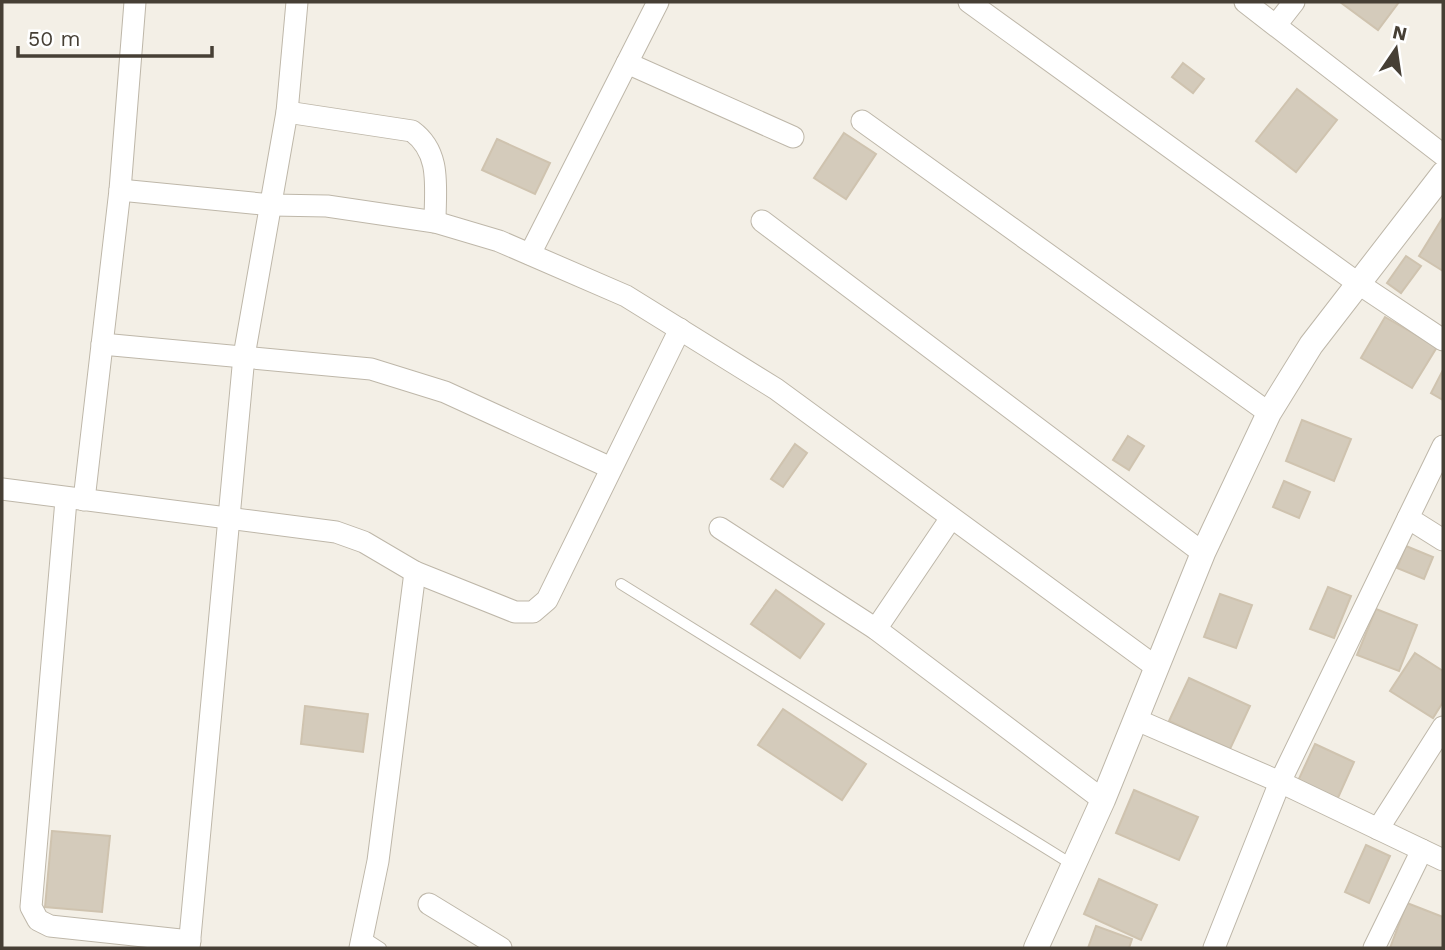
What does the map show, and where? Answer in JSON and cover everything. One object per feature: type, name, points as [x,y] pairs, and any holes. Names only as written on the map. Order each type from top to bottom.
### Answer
[{"type":"street","points":[[135,2],[120,190],[102,344],[75,500],[31,907],[38,920],[50,926],[190,945],[244,356],[287,112],[297,2]]},
{"type":"street","points":[[530,254],[658,2]]},
{"type":"street","points":[[969,2],[1359,284],[1443,341]]},
{"type":"street","points":[[1245,2],[1443,155]]},
{"type":"street","points":[[1276,25],[1294,2]]},
{"type":"street","points":[[627,63],[793,137]]},
{"type":"street","points":[[287,112],[412,131],[425,141],[435,160],[435,222]]},
{"type":"street","points":[[862,121],[1269,414]]},
{"type":"street","points":[[1036,948],[1104,800],[1203,553],[1269,414],[1311,345],[1442,180]]},
{"type":"street","points":[[120,190],[272,205],[327,206],[435,222],[475,232],[626,296],[776,389],[1156,667]]},
{"type":"street","points":[[762,221],[1203,553]]},
{"type":"street","points":[[2,489],[336,532],[364,542],[415,572],[514,612],[533,612],[547,600],[680,329]]},
{"type":"street","points":[[102,344],[371,369],[445,392],[611,468]]},
{"type":"street","points":[[1214,948],[1280,782],[1443,446]]},
{"type":"street","points":[[876,629],[951,518]]},
{"type":"street","points":[[1409,518],[1443,540]]},
{"type":"street","points":[[720,528],[876,629],[1104,800]]},
{"type":"street","points":[[368,945],[415,572]]},
{"type":"street","points":[[1137,720],[1280,782],[1443,860]]},
{"type":"street","points":[[1378,829],[1443,727]]},
{"type":"street","points":[[1374,948],[1422,850]]},
{"type":"street","points":[[429,904],[501,948]]},
{"type":"lane","points":[[621,584],[1074,866]]},
{"type":"building","points":[[1340,2],[1399,2],[1378,30]]},
{"type":"building","points":[[1183,63],[1204,79],[1193,93],[1172,77]]},
{"type":"building","points":[[1297,89],[1337,120],[1296,172],[1256,141]]},
{"type":"building","points":[[844,133],[876,154],[846,199],[814,178]]},
{"type":"building","points":[[497,139],[550,163],[535,194],[482,170]]},
{"type":"building","points":[[1443,217],[1443,271],[1419,256]]},
{"type":"building","points":[[1406,256],[1421,266],[1401,293],[1387,283]]},
{"type":"building","points":[[1385,317],[1437,347],[1412,388],[1361,358]]},
{"type":"building","points":[[1443,370],[1443,400],[1431,393]]},
{"type":"building","points":[[1302,420],[1351,439],[1334,481],[1286,461]]},
{"type":"building","points":[[1128,436],[1144,446],[1129,470],[1113,460]]},
{"type":"building","points":[[795,444],[807,453],[783,487],[771,479]]},
{"type":"building","points":[[1284,481],[1310,492],[1299,518],[1273,507]]},
{"type":"building","points":[[1406,546],[1433,557],[1424,579],[1397,568]]},
{"type":"building","points":[[1328,587],[1351,596],[1334,638],[1310,629]]},
{"type":"building","points":[[776,590],[824,624],[800,658],[751,624]]},
{"type":"building","points":[[1220,594],[1252,605],[1236,648],[1204,637]]},
{"type":"building","points":[[1376,609],[1417,625],[1399,671],[1357,655]]},
{"type":"building","points":[[1415,653],[1443,671],[1443,702],[1433,718],[1390,691]]},
{"type":"building","points":[[1189,678],[1250,706],[1230,749],[1169,721]]},
{"type":"building","points":[[305,706],[368,714],[363,752],[301,744]]},
{"type":"building","points":[[783,709],[866,764],[842,800],[758,745]]},
{"type":"building","points":[[1315,744],[1354,762],[1337,800],[1297,783]]},
{"type":"building","points":[[1134,790],[1198,817],[1179,860],[1116,833]]},
{"type":"building","points":[[52,831],[110,836],[102,912],[45,907]]},
{"type":"building","points":[[1366,845],[1390,856],[1369,903],[1345,892]]},
{"type":"building","points":[[1099,879],[1157,905],[1141,940],[1084,914]]},
{"type":"building","points":[[1407,903],[1443,917],[1443,948],[1390,948]]},
{"type":"building","points":[[1096,926],[1132,939],[1129,948],[1088,948]]}]
